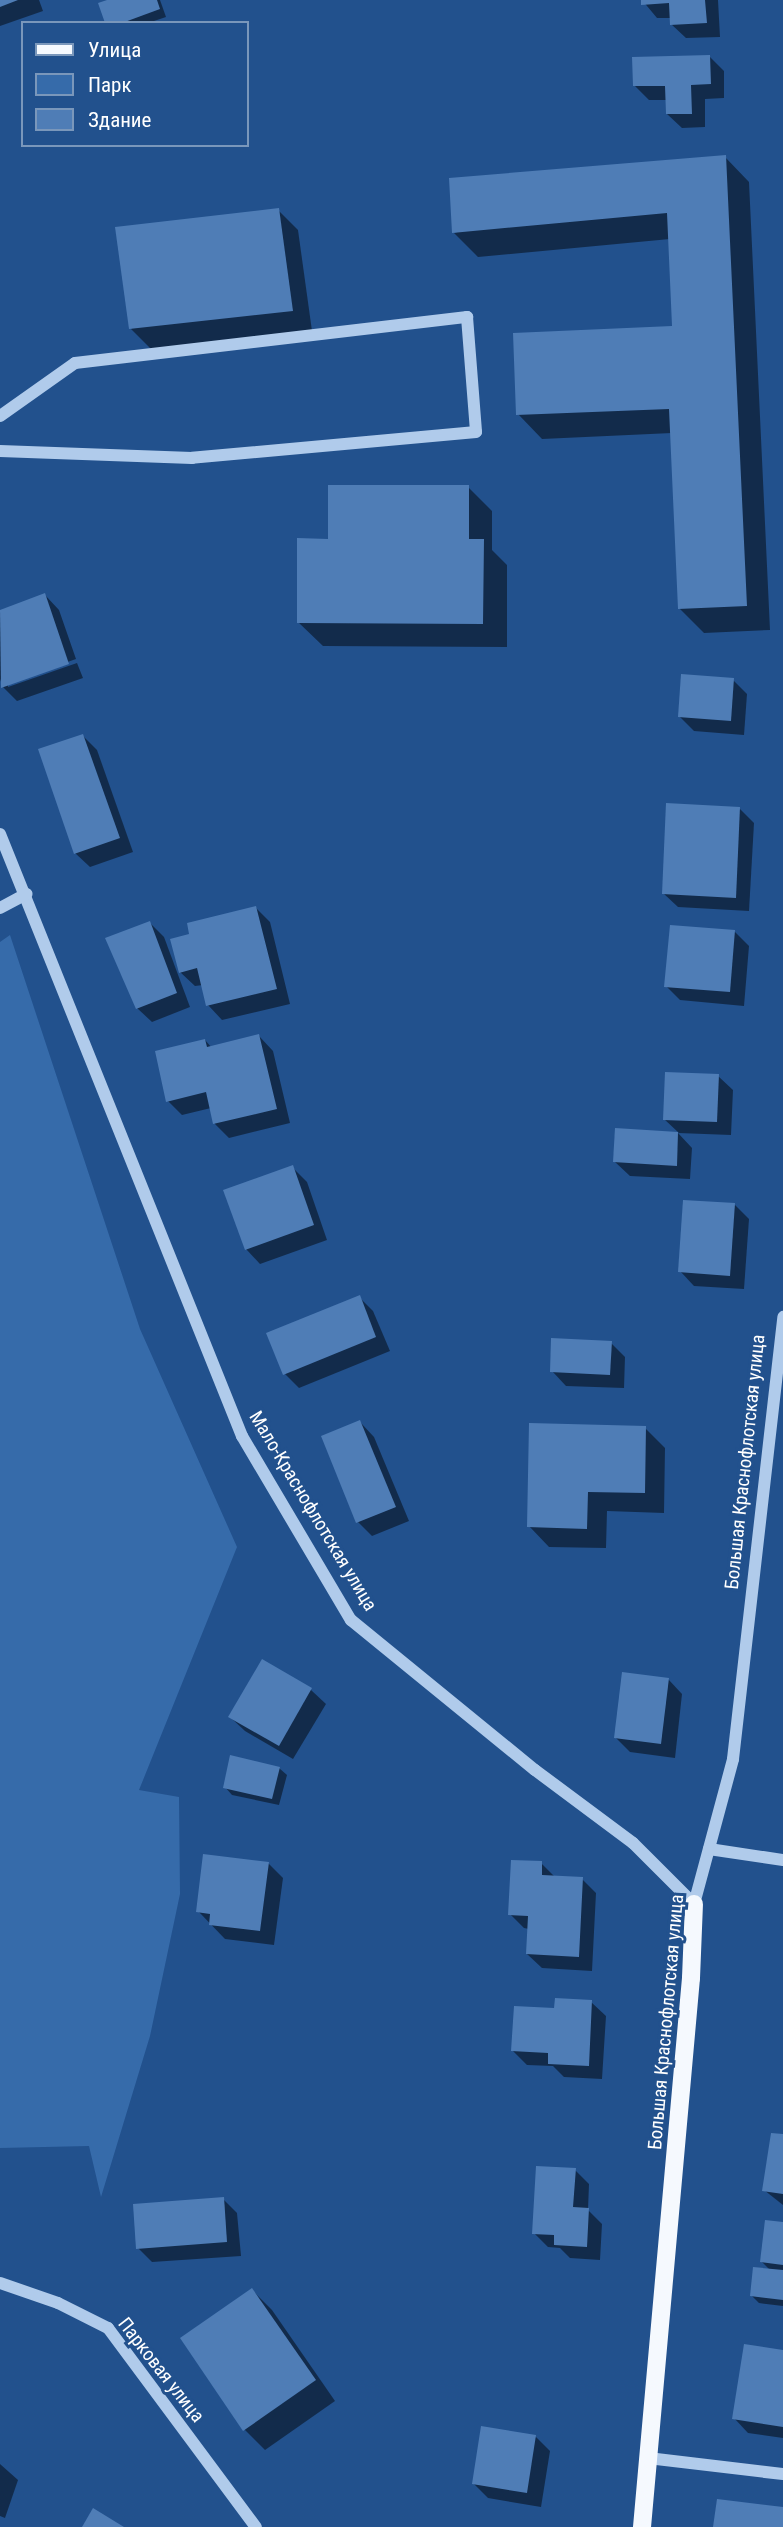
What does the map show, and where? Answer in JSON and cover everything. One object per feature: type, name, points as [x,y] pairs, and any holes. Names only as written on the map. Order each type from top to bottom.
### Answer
[{"type":"main road","name":"Большая Краснофлотская улица","points":[[642,2527],[691,1978],[694,1904]]},
{"type":"street","points":[[0,416],[75,363],[467,317],[476,432],[192,458],[0,451]]},
{"type":"street","name":"Мало-Краснофлотская улица","points":[[0,834],[242,1436],[351,1620],[535,1770],[633,1843],[694,1904]]},
{"type":"street","points":[[0,908],[26,894]]},
{"type":"street","name":"Большая Краснофлотская улица","points":[[694,1904],[733,1759],[783,1317]]},
{"type":"street","points":[[709,1849],[783,1860]]},
{"type":"street","name":"Парковая улица","points":[[0,2283],[58,2303],[108,2328],[256,2527]]},
{"type":"street","points":[[648,2458],[783,2474]]},
{"type":"green space","points":[[10,935],[140,1329],[237,1547],[139,1790],[179,1797],[180,1894],[150,2036],[101,2197],[89,2146],[0,2148],[0,942]]},
{"type":"building","points":[[0,0],[18,0],[0,7]]},
{"type":"building","points":[[107,0],[157,0],[160,9],[127,21],[104,21],[98,3]]},
{"type":"building","points":[[641,0],[705,0],[707,23],[670,25],[669,3],[641,5]]},
{"type":"building","points":[[710,55],[711,84],[691,85],[692,114],[666,114],[665,86],[633,86],[632,57]]},
{"type":"building","points":[[726,155],[747,606],[678,609],[669,409],[516,415],[513,333],[672,326],[667,213],[452,233],[449,178]]},
{"type":"building","points":[[279,208],[293,311],[129,329],[115,227]]},
{"type":"building","points":[[328,485],[469,485],[469,539],[484,539],[483,624],[297,623],[297,538],[328,539]]},
{"type":"building","points":[[45,593],[69,664],[1,688],[0,610]]},
{"type":"building","points":[[681,674],[734,678],[731,721],[678,717]]},
{"type":"building","points":[[83,734],[120,838],[74,854],[38,749]]},
{"type":"building","points":[[666,803],[740,807],[736,898],[662,894]]},
{"type":"building","points":[[256,906],[277,989],[206,1006],[197,968],[179,973],[170,939],[189,934],[187,923]]},
{"type":"building","points":[[150,921],[177,993],[136,1009],[105,938]]},
{"type":"building","points":[[670,925],[735,930],[730,992],[664,987]]},
{"type":"building","points":[[259,1034],[277,1109],[213,1124],[206,1092],[166,1102],[155,1051],[205,1039],[207,1047]]},
{"type":"building","points":[[665,1072],[719,1074],[717,1122],[663,1120]]},
{"type":"building","points":[[615,1128],[678,1132],[677,1166],[613,1162]]},
{"type":"building","points":[[293,1165],[314,1225],[245,1250],[223,1190]]},
{"type":"building","points":[[683,1200],[735,1203],[730,1276],[678,1272]]},
{"type":"building","points":[[360,1295],[376,1337],[283,1375],[266,1333]]},
{"type":"building","points":[[551,1338],[612,1341],[610,1375],[550,1372]]},
{"type":"building","points":[[360,1420],[396,1507],[356,1523],[321,1436]]},
{"type":"building","points":[[529,1423],[646,1426],[645,1493],[588,1492],[587,1529],[527,1527]]},
{"type":"building","points":[[262,1659],[312,1688],[279,1746],[228,1717]]},
{"type":"building","points":[[622,1672],[669,1678],[661,1744],[614,1738]]},
{"type":"building","points":[[230,1755],[280,1767],[272,1799],[223,1788]]},
{"type":"building","points":[[203,1854],[269,1862],[260,1931],[209,1925],[210,1914],[196,1912]]},
{"type":"building","points":[[511,1860],[542,1861],[542,1875],[583,1877],[579,1957],[526,1954],[528,1916],[508,1915]]},
{"type":"building","points":[[555,1998],[592,2000],[589,2066],[548,2064],[548,2053],[511,2051],[514,2006],[554,2008]]},
{"type":"building","points":[[771,2133],[783,2134],[783,2194],[762,2191]]},
{"type":"building","points":[[536,2166],[576,2168],[573,2207],[589,2208],[587,2247],[554,2245],[554,2235],[532,2234]]},
{"type":"building","points":[[224,2197],[227,2242],[136,2249],[133,2204]]},
{"type":"building","points":[[765,2220],[783,2222],[783,2265],[760,2262]]},
{"type":"building","points":[[753,2267],[783,2270],[783,2300],[750,2296]]},
{"type":"building","points":[[252,2288],[316,2380],[243,2431],[180,2338]]},
{"type":"building","points":[[744,2344],[783,2350],[783,2427],[732,2419]]},
{"type":"building","points":[[481,2426],[536,2435],[527,2493],[472,2484]]},
{"type":"building","points":[[717,2499],[783,2507],[783,2527],[713,2527]]},
{"type":"building","points":[[93,2508],[124,2527],[82,2527]]}]
